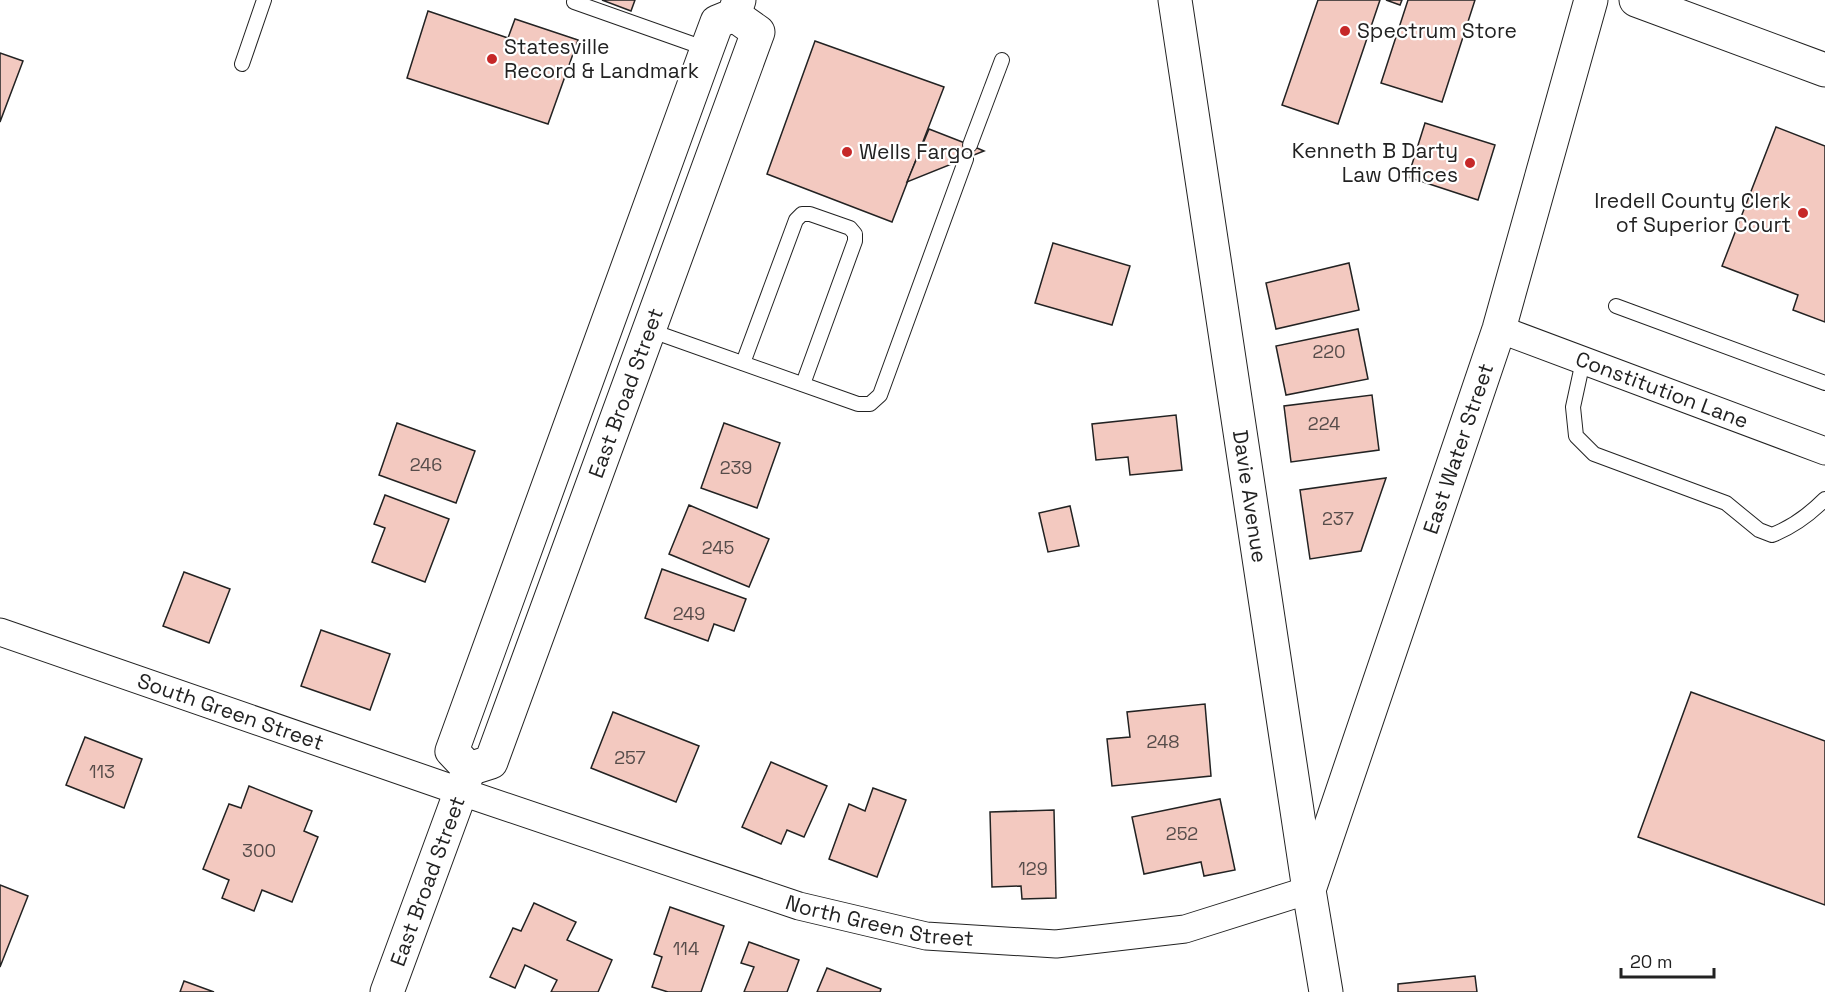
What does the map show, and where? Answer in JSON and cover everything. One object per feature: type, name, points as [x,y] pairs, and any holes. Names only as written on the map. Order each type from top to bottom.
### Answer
[{"type":"main road","name":"Davie Avenue","points":[[1175,0],[1326,992]]},
{"type":"main road","name":"East Water Street","points":[[1309,890],[1500,329],[1591,0]]},
{"type":"main road","points":[[1636,0],[1825,70]]},
{"type":"main road","name":"East Broad Street","points":[[387,992],[465,780],[491,762],[758,32],[736,7],[717,22],[452,751],[465,780]]},
{"type":"main road","points":[[610,317],[649,330]]},
{"type":"street","name":"Constitution Lane","points":[[1500,329],[1825,451]]},
{"type":"street","name":"South Green Street","points":[[0,632],[465,780]]},
{"type":"street","name":"North Green Street","points":[[465,780],[799,906],[926,936],[1056,944],[1173,930],[1309,890]]},
{"type":"lane","points":[[242,63],[264,0]]},
{"type":"lane","points":[[574,2],[707,49]]},
{"type":"lane","points":[[970,145],[1002,60]]},
{"type":"lane","points":[[649,330],[858,404],[870,404],[880,395],[966,159]]},
{"type":"lane","points":[[743,363],[796,220],[802,214],[810,214],[850,228],[855,234],[855,241],[803,384]]},
{"type":"lane","points":[[1616,306],[1825,383]]},
{"type":"lane","points":[[1583,361],[1573,408],[1576,436],[1594,454],[1726,503],[1759,530],[1772,535],[1785,530],[1809,514],[1825,499]]},
{"type":"building","points":[[602,0],[635,0],[631,11]]},
{"type":"building","points":[[1318,0],[1380,0],[1338,124],[1282,105]]},
{"type":"building","points":[[1386,0],[1402,0],[1400,5]]},
{"type":"building","points":[[1408,0],[1475,0],[1442,102],[1381,83]]},
{"type":"building","name":"Statesville Record & Landmark","points":[[428,11],[508,38],[515,19],[578,40],[548,124],[407,78]]},
{"type":"building","name":"Wells Fargo","points":[[815,41],[944,87],[892,222],[767,174]]},
{"type":"building","points":[[0,53],[23,61],[0,122]]},
{"type":"building","points":[[1425,123],[1495,145],[1478,200],[1408,177]]},
{"type":"building","points":[[1776,127],[1825,146],[1825,322],[1793,310],[1798,295],[1722,266]]},
{"type":"building","points":[[929,129],[970,145],[984,151],[907,182]]},
{"type":"building","points":[[1053,243],[1130,266],[1112,325],[1035,303]]},
{"type":"building","points":[[1349,263],[1359,310],[1276,329],[1266,283]]},
{"type":"building","points":[[1358,329],[1368,379],[1286,395],[1276,346]]},
{"type":"building","points":[[1372,395],[1379,450],[1291,462],[1284,406]]},
{"type":"building","points":[[1176,415],[1182,470],[1130,475],[1128,457],[1096,460],[1092,424]]},
{"type":"building","points":[[397,423],[475,451],[456,503],[379,475]]},
{"type":"building","points":[[724,423],[780,443],[757,508],[701,488]]},
{"type":"building","points":[[1386,478],[1361,551],[1310,559],[1300,490]]},
{"type":"building","points":[[385,495],[449,519],[425,582],[372,562],[385,528],[374,524]]},
{"type":"building","points":[[689,505],[769,539],[749,587],[669,554]]},
{"type":"building","points":[[1070,506],[1079,546],[1048,552],[1039,513]]},
{"type":"building","points":[[662,569],[746,599],[734,631],[714,624],[708,641],[645,618]]},
{"type":"building","points":[[184,572],[230,589],[209,643],[163,626]]},
{"type":"building","points":[[321,630],[390,654],[370,710],[301,686]]},
{"type":"building","points":[[1691,692],[1825,741],[1825,905],[1638,837]]},
{"type":"building","points":[[1205,704],[1211,776],[1112,786],[1107,739],[1130,737],[1127,712]]},
{"type":"building","points":[[613,712],[699,746],[676,802],[591,768]]},
{"type":"building","points":[[85,737],[142,759],[124,808],[66,785]]},
{"type":"building","points":[[771,762],[827,786],[804,837],[787,830],[781,844],[742,827]]},
{"type":"building","points":[[249,786],[312,811],[304,831],[318,837],[292,902],[262,890],[254,911],[222,898],[229,880],[203,869],[229,804],[241,808]]},
{"type":"building","points":[[873,788],[906,800],[877,877],[829,859],[849,804],[865,811]]},
{"type":"building","points":[[1220,799],[1235,870],[1204,876],[1201,862],[1144,874],[1132,817]]},
{"type":"building","points":[[1054,810],[1056,898],[1022,899],[1021,886],[992,887],[990,812]]},
{"type":"building","points":[[0,885],[28,896],[0,967]]},
{"type":"building","points":[[534,903],[576,922],[567,940],[612,960],[598,992],[551,992],[557,980],[525,965],[515,988],[490,977],[513,928],[521,931]]},
{"type":"building","points":[[670,907],[724,926],[701,992],[668,992],[652,987],[662,957],[654,954]]},
{"type":"building","points":[[749,942],[799,960],[787,992],[744,992],[754,967],[741,963]]},
{"type":"building","points":[[827,968],[881,989],[880,992],[817,992]]},
{"type":"building","points":[[1475,976],[1477,992],[1398,992],[1398,984]]},
{"type":"building","points":[[184,981],[214,992],[180,992]]},
{"type":"place","name":"Spectrum Store","points":[[1345,31]]},
{"type":"place","name":"Statesville Record & Landmark","points":[[492,59]]},
{"type":"place","name":"Wells Fargo","points":[[847,152]]},
{"type":"place","name":"Kenneth B Darty Law Offices","points":[[1470,163]]},
{"type":"place","name":"Iredell County Clerk of Superior Court","points":[[1803,213]]}]
